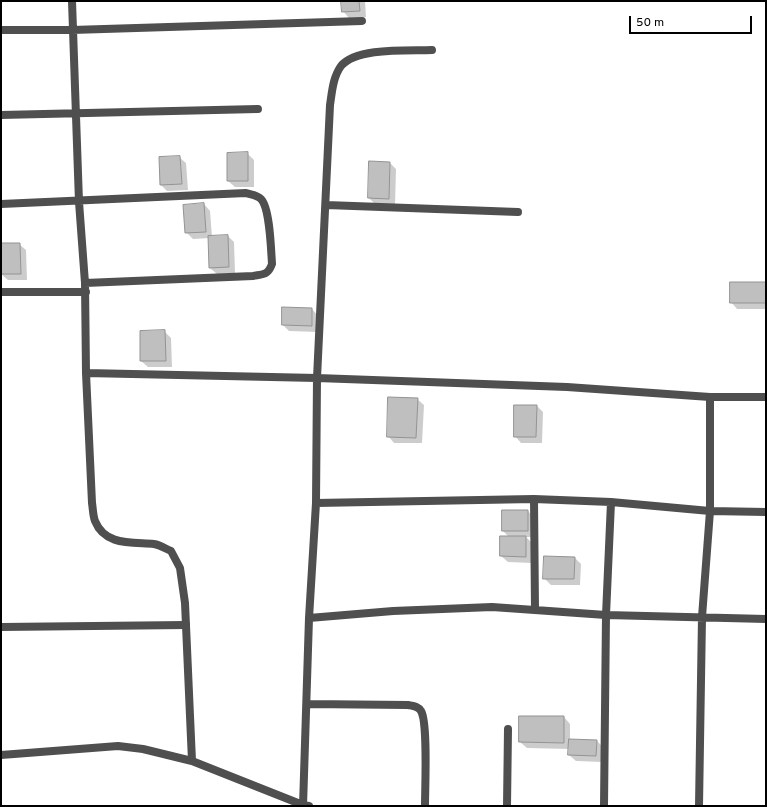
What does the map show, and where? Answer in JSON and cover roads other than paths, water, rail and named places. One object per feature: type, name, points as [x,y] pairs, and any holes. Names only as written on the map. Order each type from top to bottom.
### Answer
[{"type":"street","points":[[72,1],[80,202],[86,288],[86,373],[92,503],[95,521],[103,534],[112,540],[130,543],[156,544],[171,551],[180,568],[185,603],[192,761]]},
{"type":"street","points":[[1,30],[72,30],[362,21]]},
{"type":"street","points":[[1,755],[118,746],[143,749],[192,761],[305,806],[306,704],[309,618],[316,503],[318,378],[330,104],[333,84],[342,66],[355,56],[372,52],[432,50]]},
{"type":"street","points":[[1,115],[258,109]]},
{"type":"street","points":[[1,204],[80,202],[246,193],[257,196],[262,200],[267,210],[272,264],[270,271],[253,276],[86,288],[1,292]]},
{"type":"street","points":[[326,204],[518,212]]},
{"type":"street","points":[[86,373],[318,378],[567,387],[710,397],[766,397]]},
{"type":"street","points":[[699,806],[702,617],[710,511],[710,397]]},
{"type":"street","points":[[316,503],[534,499],[611,502],[710,511],[766,512]]},
{"type":"street","points":[[534,499],[535,610]]},
{"type":"street","points":[[604,806],[606,615],[611,502]]},
{"type":"street","points":[[309,618],[393,610],[492,607],[606,615],[766,619]]},
{"type":"street","points":[[1,627],[186,624]]},
{"type":"street","points":[[306,704],[408,705],[416,706],[421,710],[425,741],[425,806]]},
{"type":"street","points":[[507,806],[508,729]]}]
